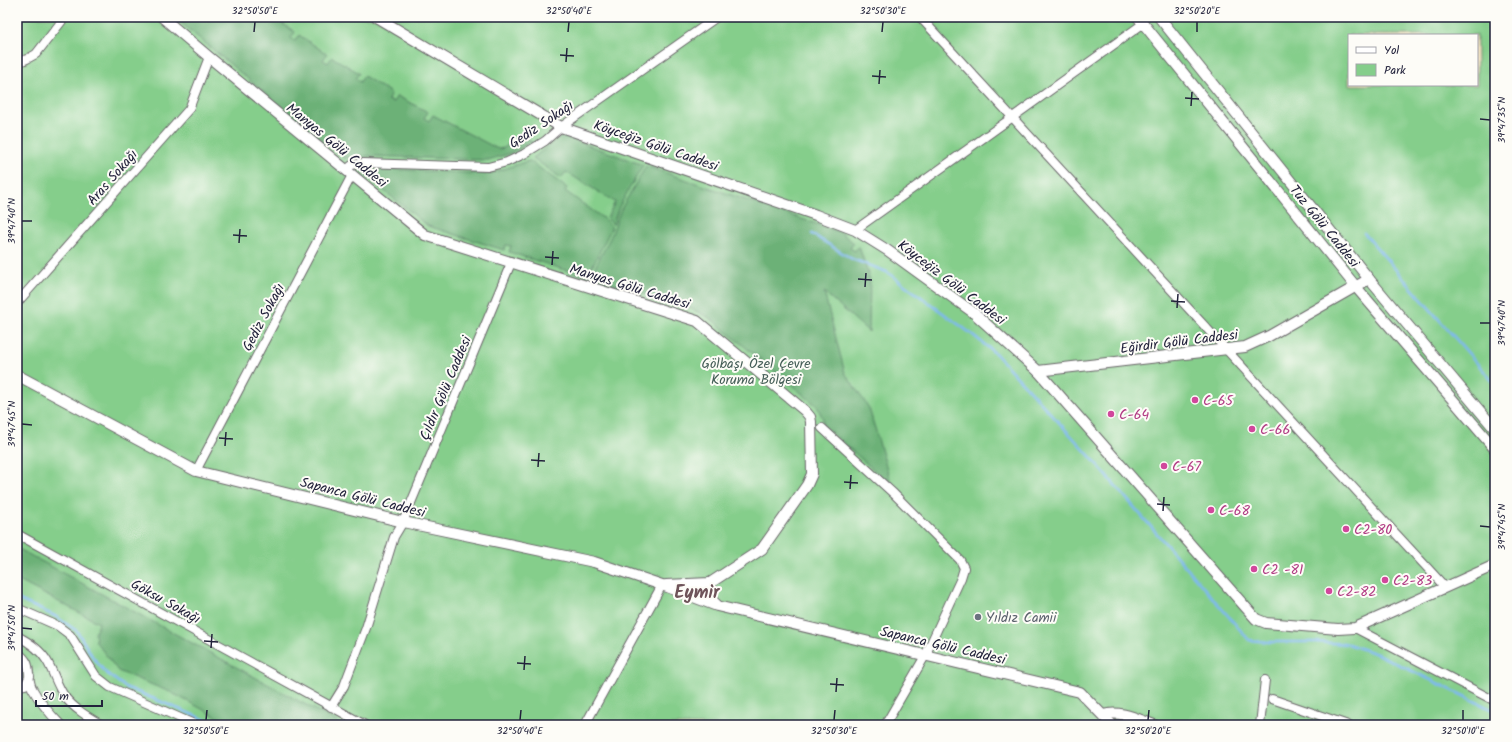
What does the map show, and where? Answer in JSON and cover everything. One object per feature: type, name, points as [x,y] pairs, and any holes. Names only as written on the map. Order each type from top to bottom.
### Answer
[{"type":"street","points":[[17,63],[36,54],[65,17]]},
{"type":"street","name":"Manyas Gölü Caddesi","points":[[162,17],[209,57],[350,170],[425,234],[511,263],[697,321],[805,411],[810,417],[812,469],[810,480],[762,549],[710,583]]},
{"type":"street","name":"Köyceğiz Gölü Caddesi","points":[[376,17],[561,127],[802,210],[855,230],[887,250],[974,313],[1038,370],[1256,619],[1266,623],[1338,630],[1355,628],[1495,565]]},
{"type":"street","points":[[920,17],[1445,587]]},
{"type":"street","name":"Tuz Gölü Caddesi","points":[[1159,17],[1369,279],[1495,429]]},
{"type":"street","name":"Gediz Sokağı","points":[[196,471],[350,170],[380,163],[488,167],[507,162],[524,154],[545,141],[561,127],[711,18]]},
{"type":"street","points":[[855,230],[1012,118],[1141,20]]},
{"type":"street","name":"Tuz Gölü Caddesi","points":[[1141,20],[1356,287],[1495,449]]},
{"type":"street","name":"Aras Sokağı","points":[[17,304],[189,109],[209,57]]},
{"type":"street","name":"Çıldır Gölü Caddesi","points":[[331,707],[344,686],[366,628],[394,537],[403,522],[511,263]]},
{"type":"street","name":"Eğirdir Gölü Caddesi","points":[[1038,370],[1245,347],[1257,342],[1369,279]]},
{"type":"street","name":"Sapanca Gölü Caddesi","points":[[17,375],[196,471],[403,522],[594,562],[662,585],[717,606],[1080,692],[1112,725]]},
{"type":"street","points":[[822,428],[894,494],[960,560],[964,568],[961,578],[925,656],[885,725]]},
{"type":"street","name":"Göksu Sokağı","points":[[17,534],[365,725]]},
{"type":"street","points":[[585,725],[662,585],[710,583],[708,593],[709,598],[717,606]]},
{"type":"street","points":[[17,608],[58,626],[70,635],[96,676],[110,687],[196,725]]},
{"type":"street","points":[[1355,628],[1495,701]]},
{"type":"street","points":[[17,636],[39,650],[48,662],[56,683],[66,698],[81,711],[102,725]]},
{"type":"street","points":[[17,652],[25,658],[29,667],[31,686],[39,700],[61,725]]},
{"type":"street","points":[[17,686],[25,685],[30,676]]},
{"type":"street","points":[[1260,725],[1265,680]]},
{"type":"street","points":[[1272,699],[1348,725]]},
{"type":"street","points":[[1103,715],[1118,713],[1154,725]]},
{"type":"green space","name":"Gölbaşı Özel Çevre Koruma Bölgesi","points":[[17,17],[1495,17],[1495,725],[17,725]]},
{"type":"green space","points":[[174,17],[266,17],[264,20],[269,23],[273,17],[295,32],[291,38],[295,41],[299,35],[327,54],[323,60],[328,63],[332,57],[359,73],[355,79],[360,82],[364,76],[391,93],[388,100],[393,102],[397,96],[428,112],[424,118],[429,121],[433,115],[498,149],[504,148],[520,134],[532,142],[508,154],[488,160],[370,156],[344,158]]},
{"type":"green space","points":[[559,137],[566,137],[643,165],[619,207],[613,225],[607,218],[615,202],[566,172],[561,178],[533,158]]},
{"type":"green space","points":[[530,161],[567,188],[565,191],[603,218],[612,227],[587,277],[509,252],[511,246],[506,245],[504,250],[428,226],[361,172],[388,169],[489,174]]},
{"type":"green space","points":[[646,166],[840,232],[854,243],[850,248],[855,251],[859,246],[870,280],[869,332],[824,292],[845,373],[869,408],[892,486],[823,425],[823,419],[817,406],[710,318],[692,309],[590,277],[611,236],[621,209]]},
{"type":"green space","points":[[17,548],[343,725],[232,725],[170,692],[118,671],[96,642],[95,633],[99,623],[17,580]]},
{"type":"waterway","points":[[1364,233],[1495,384]]},
{"type":"waterway","points":[[812,234],[852,259],[887,272],[973,335],[996,354],[1088,454],[1249,640],[1348,644],[1377,654],[1495,711]]},
{"type":"waterway","points":[[17,599],[55,616],[77,631],[92,656],[105,672],[125,687],[218,725]]},
{"type":"place","name":"C-65","points":[[1195,400]]},
{"type":"place","name":"C-64","points":[[1111,414]]},
{"type":"place","name":"C-66","points":[[1252,429]]},
{"type":"place","name":"C-67","points":[[1164,466]]},
{"type":"place","name":"C-68","points":[[1211,510]]},
{"type":"place","name":"C2-80","points":[[1346,529]]},
{"type":"place","name":"C2 -81","points":[[1254,569]]},
{"type":"place","name":"C2-83","points":[[1385,580]]},
{"type":"place","name":"C2-82","points":[[1329,591]]},
{"type":"place","name":"Yıldız Camii","points":[[978,617]]},
{"type":"district","name":"Eymir","points":[[697,592]]}]
